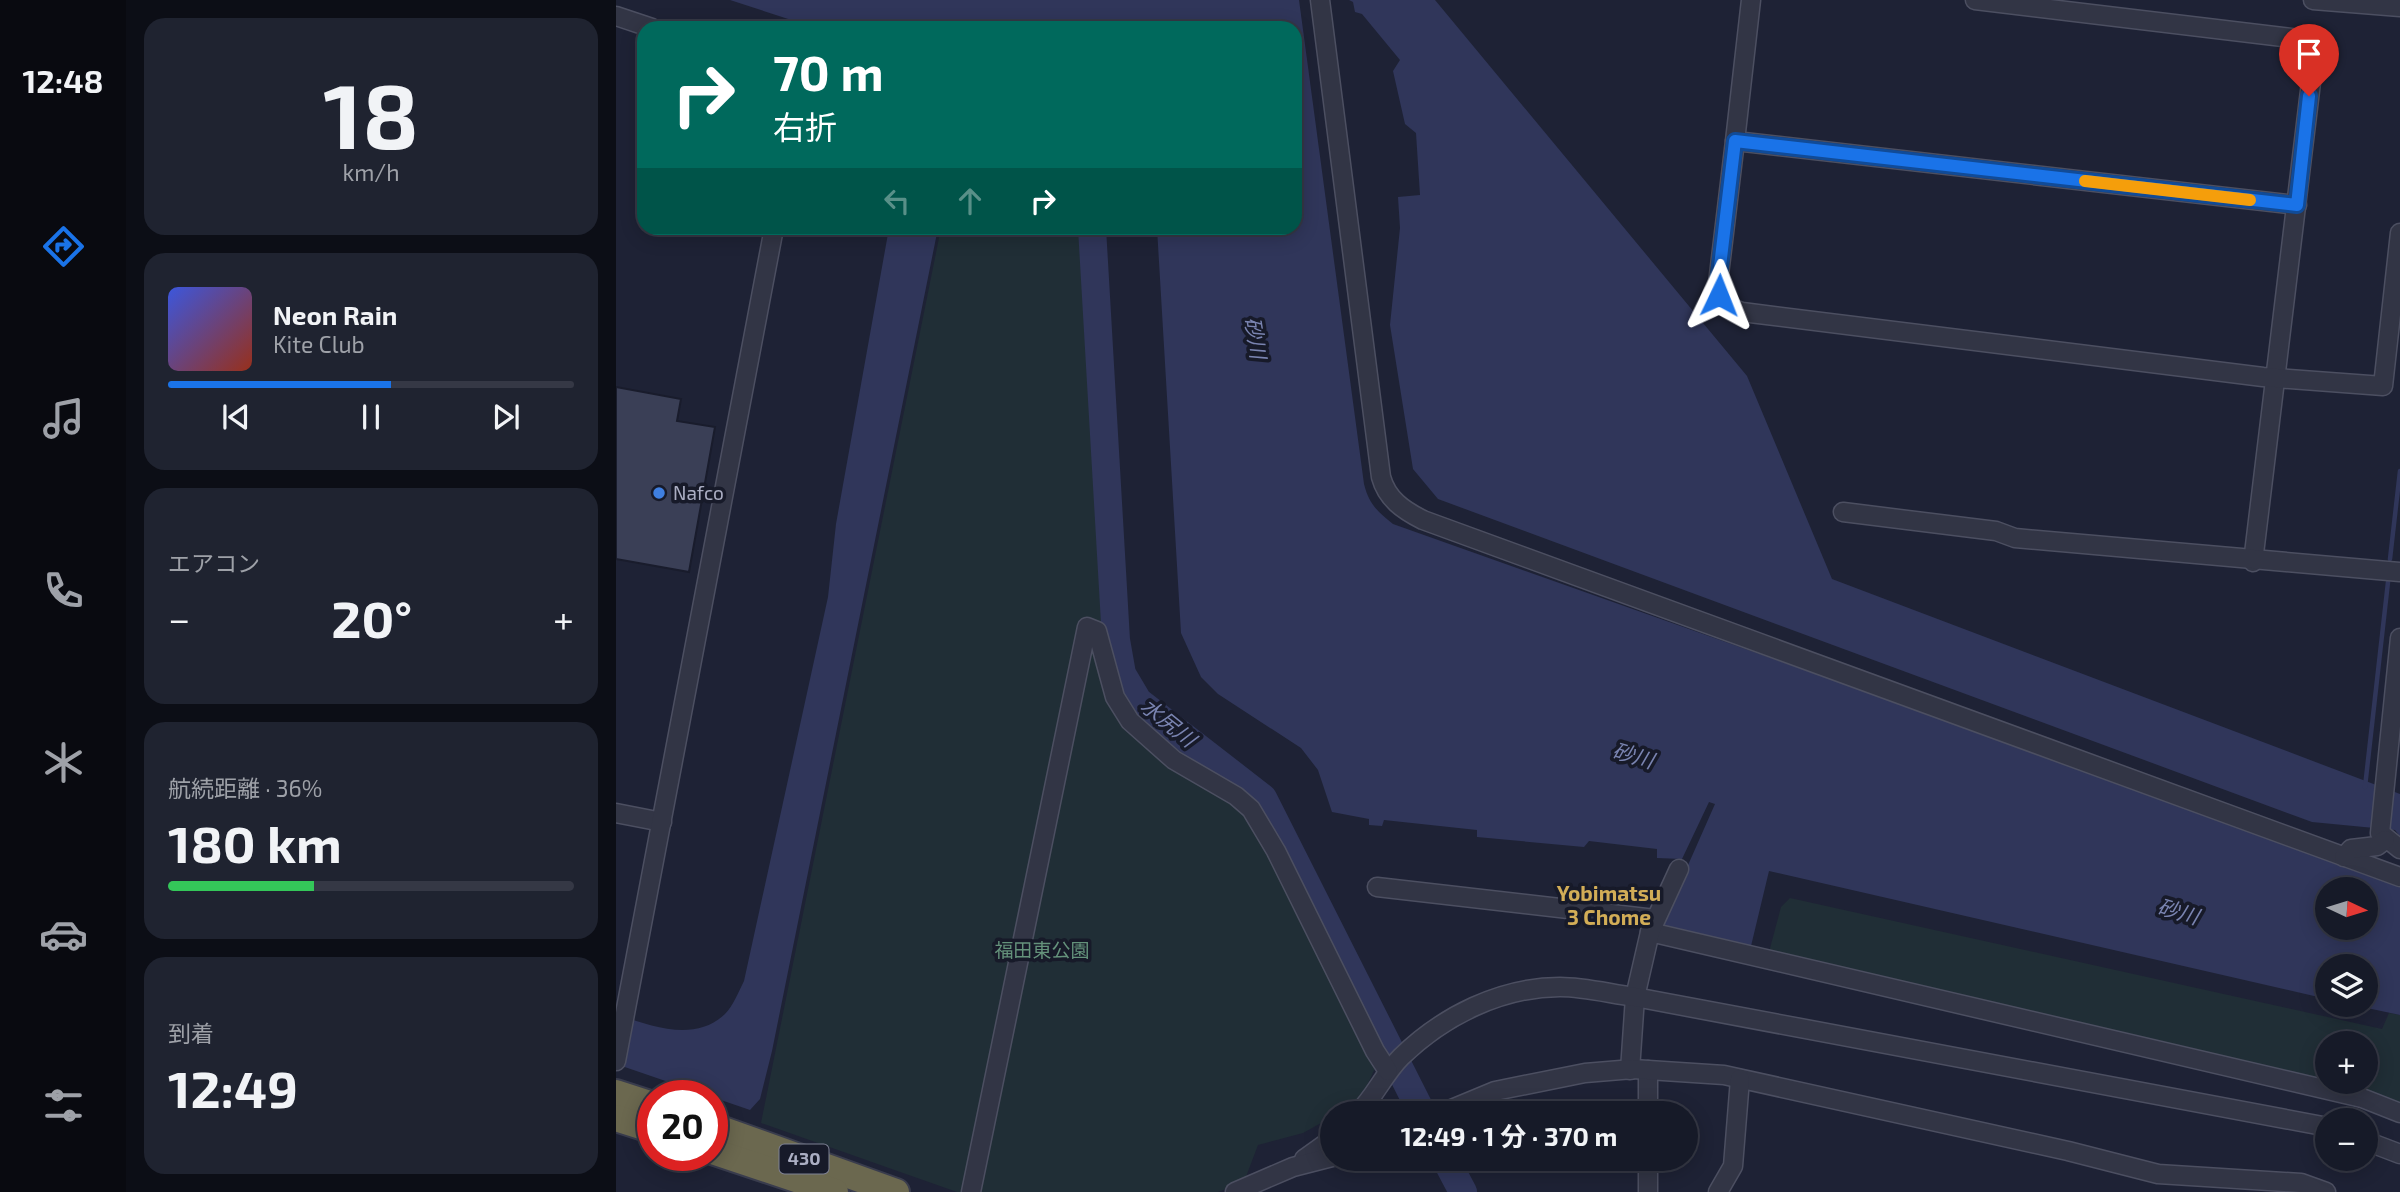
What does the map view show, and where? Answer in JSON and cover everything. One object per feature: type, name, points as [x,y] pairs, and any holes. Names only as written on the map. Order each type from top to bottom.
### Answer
[{"type":"highway","points":[[616,1093],[637,1100]]},
{"type":"highway","points":[[616,1118],[637,1125]]},
{"type":"highway","name":"430","points":[[728,1132],[896,1192]]},
{"type":"highway","name":"430","points":[[728,1156],[835,1192]]},
{"type":"street","points":[[1320,0],[1381,477],[1388,493],[1400,506],[1423,520],[2400,877]]},
{"type":"street","points":[[1751,0],[1718,283],[1719,295],[1729,308],[2277,376],[2383,386],[2400,233]]},
{"type":"street","points":[[1975,0],[2316,41],[2253,562]]},
{"type":"street","points":[[2313,0],[2400,7]]},
{"type":"street","points":[[616,16],[637,23]]},
{"type":"street","points":[[1735,141],[2297,205]]},
{"type":"street","points":[[616,1061],[773,235]]},
{"type":"street","points":[[1843,512],[1996,531],[2015,538],[2253,562],[2393,572]]},
{"type":"street","points":[[971,1192],[1087,627],[1097,631],[1115,696],[1130,721],[1174,760],[1227,791],[1251,809],[1276,851],[1374,1051],[1394,1065]]},
{"type":"street","points":[[2344,857],[2351,849],[2392,846],[2385,768],[2400,638]]},
{"type":"street","points":[[616,813],[662,822]]},
{"type":"street","points":[[1645,1101],[1639,1070],[1635,997],[1653,925],[1679,869]]},
{"type":"street","points":[[1377,887],[1653,925],[2349,1094],[2400,1113]]},
{"type":"street","points":[[1367,1101],[1394,1065],[1454,1017],[1490,999],[1521,991],[1561,987],[1635,997],[2315,1125]]},
{"type":"street","points":[[1471,1101],[1495,1091],[1539,1080],[1639,1070],[1740,1079],[2068,1151],[2158,1174],[2301,1183],[2326,1192]]},
{"type":"street","points":[[1718,1192],[1733,1166],[1740,1079]]},
{"type":"street","points":[[2378,1146],[2400,1154]]},
{"type":"street","points":[[1293,1167],[1320,1148]]},
{"type":"street","points":[[1236,1192],[1293,1167],[1320,1160]]},
{"type":"street","points":[[1648,1171],[1648,1192]]},
{"type":"green space","name":"福田東公園","points":[[940,235],[1082,235],[1114,679],[1126,700],[1152,732],[1230,783],[1381,1052],[1364,1091],[1356,1101],[1320,1101],[1320,1124],[1303,1133],[1258,1145],[1244,1182],[1218,1192],[957,1192],[761,1123]]},
{"type":"green space","points":[[1790,898],[2315,1014],[2315,1017],[2328,1017],[2382,1029],[2389,1013],[2400,1015],[2400,1103],[2376,1094],[2378,1094],[2378,1031],[2315,1031],[2315,1079],[1769,952],[1781,907]]},
{"type":"water","points":[[730,0],[1299,0],[1302,21],[794,21]]},
{"type":"water","points":[[1349,0],[1435,0],[1747,376],[1832,579],[2400,794],[2400,836],[2395,830],[2312,822],[1438,499],[1413,469],[1390,325],[1400,228],[1398,197],[1420,195],[1416,133],[1405,124],[1393,71],[1400,60],[1362,14],[1355,12],[1353,2]]},
{"type":"water","name":"砂川","points":[[1302,22],[1364,484],[1371,502],[1382,515],[1393,524],[2400,881],[2400,1015],[2378,1010],[2378,954],[2315,954],[2315,996],[1769,871],[1751,946],[1666,929],[1662,924],[1715,804],[1709,802],[1682,859],[1657,858],[1657,849],[1589,841],[1584,847],[1477,837],[1477,830],[1384,820],[1382,826],[1369,825],[1369,819],[1332,812],[1318,770],[1301,748],[1218,694],[1201,677],[1181,633],[1157,235],[1302,235]]},
{"type":"water","points":[[888,235],[937,235],[772,1051],[760,1099],[750,1110],[728,1102],[728,1080],[663,1080],[616,1064],[616,1014],[658,1027],[686,1030],[713,1023],[725,1014],[733,1003],[744,981],[828,597],[836,524]]},
{"type":"building","name":"Nafco","points":[[616,387],[681,399],[677,421],[715,427],[689,572],[616,559]]},
{"type":"waterway","name":"水尻川","points":[[1092,235],[1116,640],[1122,674],[1138,701],[1263,798],[1416,1101]]},
{"type":"waterway","points":[[2390,559],[2400,471]]},
{"type":"waterway","points":[[2365,787],[2388,582]]},
{"type":"waterway","name":"水尻川","points":[[1452,1171],[1463,1192]]},
{"type":"slow traffic","points":[[2085,181],[2250,200]]},
{"type":"place","name":"Nafco","points":[[659,493]]},
{"type":"district","name":"Yobimatsu 3 Chome","points":[[1609,906]]},
{"type":"route","points":[[1719,295],[1718,283],[1735,141],[2297,205],[2309,96]]}]
